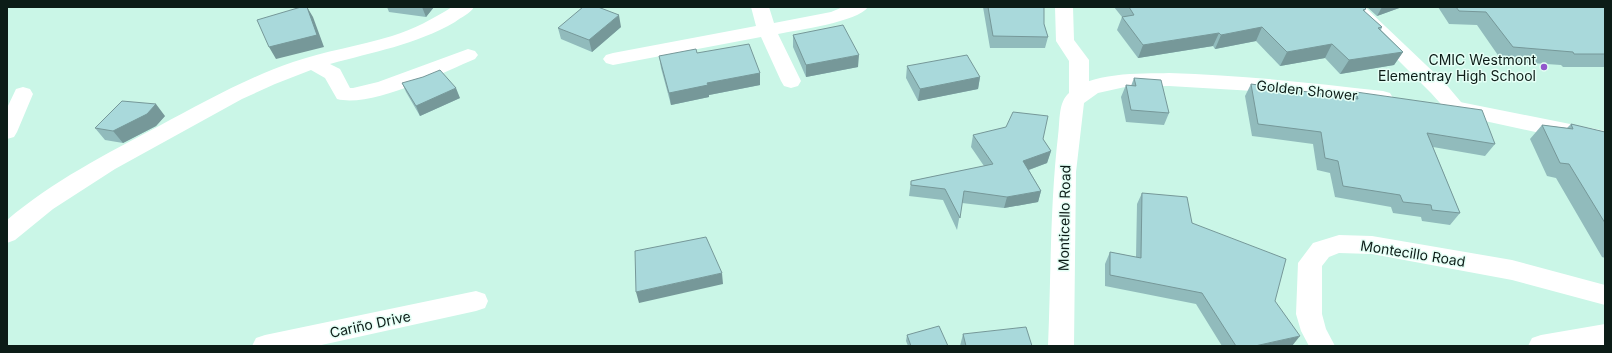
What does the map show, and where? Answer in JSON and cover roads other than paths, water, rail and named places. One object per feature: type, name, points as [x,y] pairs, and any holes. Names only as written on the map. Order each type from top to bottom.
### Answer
[{"type":"street","points":[[7,234],[59,192],[103,166],[232,96],[293,68],[400,40],[424,31],[465,7]]},
{"type":"street","points":[[760,7],[767,30],[791,81]]},
{"type":"street","points":[[612,59],[836,17],[859,7]]},
{"type":"street","name":"Monticello Road","points":[[1060,346],[1065,160],[1073,107],[1079,93],[1079,60],[1065,41],[1064,7]]},
{"type":"street","points":[[1354,7],[1404,54],[1456,108]]},
{"type":"street","points":[[312,62],[333,74],[344,94],[354,96],[414,76],[468,55]]},
{"type":"street","name":"Golden Shower","points":[[1079,93],[1093,85],[1115,81],[1194,80],[1262,85],[1402,101]]},
{"type":"street","points":[[7,132],[23,94]]},
{"type":"street","points":[[1425,104],[1456,108],[1605,139]]},
{"type":"street","name":"Montecillo Road","points":[[1322,346],[1314,331],[1309,314],[1310,263],[1320,250],[1339,244],[1372,246],[1512,270],[1605,295]]},
{"type":"street","name":"Cariño Drive","points":[[265,346],[476,301]]},
{"type":"street","points":[[1541,346],[1605,335]]},
{"type":"place","name":"CMIC Westmont Elementray High School","points":[[1544,67]]}]
